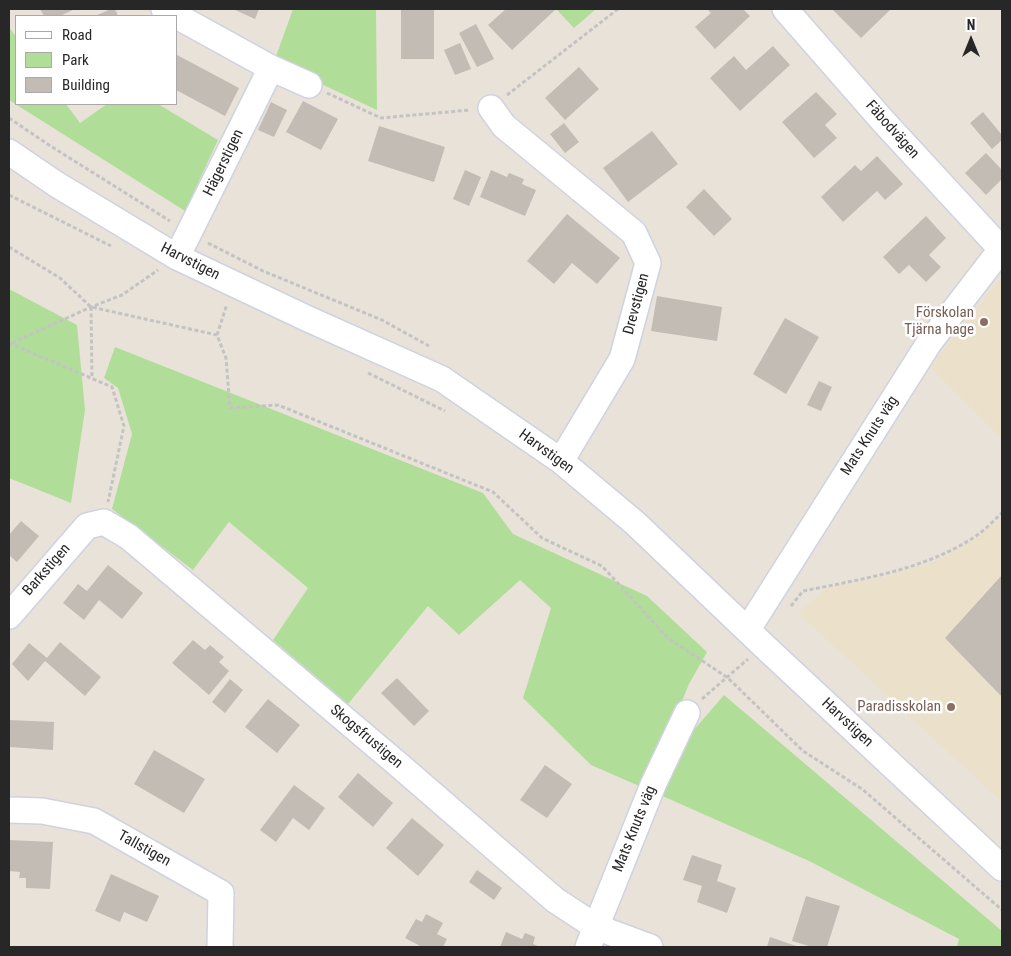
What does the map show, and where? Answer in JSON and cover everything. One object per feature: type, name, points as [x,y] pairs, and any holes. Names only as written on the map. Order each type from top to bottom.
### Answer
[{"type":"street","name":"Fäbodvägen","points":[[785,9],[883,121],[1002,249]]},
{"type":"street","points":[[178,17],[271,68],[308,85]]},
{"type":"street","name":"Hägerstigen","points":[[168,263],[189,233],[271,68]]},
{"type":"street","name":"Drevstigen","points":[[491,108],[504,126],[634,232],[648,263],[622,360],[561,461]]},
{"type":"street","name":"Harvstigen","points":[[9,152],[168,263],[227,296],[315,322],[442,379],[561,461],[635,523],[1002,868]]},
{"type":"street","name":"Mats Knuts väg","points":[[755,637],[929,343],[1002,249]]},
{"type":"street","name":"Barkstigen","points":[[9,616],[48,568],[95,524]]},
{"type":"street","name":"Skogsfrustigen","points":[[95,524],[129,537],[400,766],[555,900],[592,937],[650,947]]},
{"type":"street","name":"Mats Knuts väg","points":[[592,937],[653,784],[687,713]]},
{"type":"street","name":"Tallstigen","points":[[9,810],[42,811],[94,821],[221,892],[220,947]]},
{"type":"path","points":[[308,85],[380,118],[491,108],[618,9]]},
{"type":"path","points":[[9,118],[189,233],[263,270],[382,320],[430,347]]},
{"type":"path","points":[[9,195],[115,248]]},
{"type":"path","points":[[9,247],[60,278],[91,306],[217,335]]},
{"type":"path","points":[[150,265],[168,263]]},
{"type":"path","points":[[10,343],[91,306],[122,295],[168,263]]},
{"type":"path","points":[[227,296],[217,335],[226,358],[230,408],[278,405],[493,492],[542,538],[602,566],[668,638],[728,678],[803,751],[862,789],[1002,910]]},
{"type":"path","points":[[91,306],[92,378]]},
{"type":"path","points":[[10,343],[112,387],[124,426],[95,524]]},
{"type":"path","points":[[361,369],[450,413]]},
{"type":"path","points":[[787,612],[803,591],[879,575],[932,559],[976,536],[1002,513]]},
{"type":"path","points":[[687,713],[728,678],[755,637]]},
{"type":"shaded area","name":"Förskolan Tjärna hage","points":[[1002,277],[1002,439],[930,367]]},
{"type":"shaded area","name":"Paradisskolan","points":[[1002,517],[1002,802],[798,613],[827,588],[879,578],[931,563],[976,538]]},
{"type":"green space","points":[[293,9],[376,9],[377,110],[274,62]]},
{"type":"green space","points":[[556,9],[596,9],[574,28]]},
{"type":"green space","points":[[9,27],[15,36],[15,104],[9,100]]},
{"type":"green space","points":[[17,105],[67,105],[80,123],[106,105],[160,105],[218,140],[185,211]]},
{"type":"green space","points":[[9,289],[77,325],[85,410],[71,503],[9,478]]},
{"type":"green space","points":[[115,347],[483,493],[513,534],[647,596],[707,652],[689,684],[646,789],[591,765],[523,698],[551,608],[520,580],[459,635],[428,606],[348,704],[273,640],[308,588],[229,522],[193,570],[112,509],[132,434],[118,388],[104,378]]},
{"type":"green space","points":[[724,695],[1002,931],[1002,947],[957,947],[959,939],[809,861],[658,794],[680,746]]},
{"type":"building","points":[[40,9],[75,9],[62,15],[43,15]]},
{"type":"building","points":[[115,9],[118,15],[97,15]]},
{"type":"building","points":[[233,9],[259,9],[255,19]]},
{"type":"building","points":[[401,9],[434,9],[434,59],[401,59]]},
{"type":"building","points":[[506,9],[555,10],[512,50],[488,25]]},
{"type":"building","points":[[707,9],[743,9],[750,16],[715,49],[695,27],[711,13]]},
{"type":"building","points":[[832,9],[891,9],[861,38]]},
{"type":"building","points":[[476,24],[494,59],[477,67],[459,33]]},
{"type":"building","points":[[460,43],[471,69],[455,75],[444,50]]},
{"type":"building","points":[[773,46],[790,65],[740,111],[710,78],[734,56],[746,70]]},
{"type":"building","points":[[178,56],[239,88],[225,116],[178,91]]},
{"type":"building","points":[[579,67],[599,89],[565,120],[545,98]]},
{"type":"building","points":[[816,92],[837,114],[825,125],[837,138],[814,158],[782,122]]},
{"type":"building","points":[[303,101],[338,119],[321,150],[286,132]]},
{"type":"building","points":[[271,102],[287,110],[274,137],[258,130]]},
{"type":"building","points":[[983,112],[1002,135],[1002,140],[992,149],[970,123]]},
{"type":"building","points":[[564,123],[579,142],[565,153],[550,134]]},
{"type":"building","points":[[379,126],[445,147],[434,182],[368,161]]},
{"type":"building","points":[[652,131],[678,164],[628,202],[603,168]]},
{"type":"building","points":[[986,153],[1002,170],[1002,179],[986,195],[965,173]]},
{"type":"building","points":[[877,156],[903,184],[885,200],[877,191],[843,222],[821,197],[855,165],[861,171]]},
{"type":"building","points":[[465,170],[481,177],[469,206],[453,199]]},
{"type":"building","points":[[491,170],[507,177],[509,173],[524,179],[522,184],[536,190],[525,216],[480,197]]},
{"type":"building","points":[[704,189],[732,219],[714,236],[686,207]]},
{"type":"building","points":[[567,214],[620,258],[597,284],[572,263],[554,284],[527,261]]},
{"type":"building","points":[[926,216],[946,238],[929,255],[941,267],[926,282],[909,265],[899,274],[883,257]]},
{"type":"building","points":[[657,296],[722,307],[717,341],[651,331]]},
{"type":"building","points":[[785,318],[819,337],[786,394],[753,374]]},
{"type":"building","points":[[819,381],[832,387],[821,411],[807,405]]},
{"type":"building","points":[[21,521],[39,536],[17,562],[9,555],[9,535]]},
{"type":"building","points":[[108,565],[143,593],[122,619],[99,600],[84,620],[63,603],[78,584],[87,591]]},
{"type":"building","name":"Paradisskolan","points":[[1002,575],[1002,697],[945,638]]},
{"type":"building","points":[[193,640],[205,650],[210,645],[224,657],[219,662],[229,671],[209,695],[172,663]]},
{"type":"building","points":[[60,642],[101,677],[85,696],[45,661],[28,681],[12,664],[29,643],[47,658]]},
{"type":"building","points":[[397,678],[429,711],[414,726],[381,693]]},
{"type":"building","points":[[230,679],[243,690],[225,713],[212,702]]},
{"type":"building","points":[[268,699],[300,725],[277,753],[245,727]]},
{"type":"building","points":[[9,720],[54,722],[53,750],[9,747]]},
{"type":"building","points":[[154,750],[205,779],[184,813],[134,784]]},
{"type":"building","points":[[545,765],[572,784],[547,818],[520,800]]},
{"type":"building","points":[[358,773],[393,803],[373,827],[338,797]]},
{"type":"building","points":[[294,785],[325,808],[309,830],[293,818],[276,842],[260,830]]},
{"type":"building","points":[[412,818],[444,845],[418,876],[386,848]]},
{"type":"building","points":[[9,840],[53,842],[50,889],[26,888],[26,878],[19,878],[20,872],[9,871]]},
{"type":"building","points":[[692,855],[722,865],[717,881],[736,888],[727,913],[697,902],[702,886],[683,880]]},
{"type":"building","points":[[477,870],[502,888],[494,900],[469,882]]},
{"type":"building","points":[[111,874],[159,896],[147,922],[124,912],[120,922],[95,911]]},
{"type":"building","points":[[806,896],[840,906],[827,947],[812,947],[792,941]]},
{"type":"building","points":[[426,914],[443,923],[437,934],[447,939],[443,947],[422,947],[405,938],[416,919],[422,922]]},
{"type":"building","points":[[506,932],[522,939],[525,933],[535,937],[533,944],[540,947],[500,947]]},
{"type":"building","points":[[770,937],[799,947],[767,947]]},
{"type":"place","name":"Förskolan Tjärna hage","points":[[984,322]]},
{"type":"place","name":"Paradisskolan","points":[[951,707]]}]
